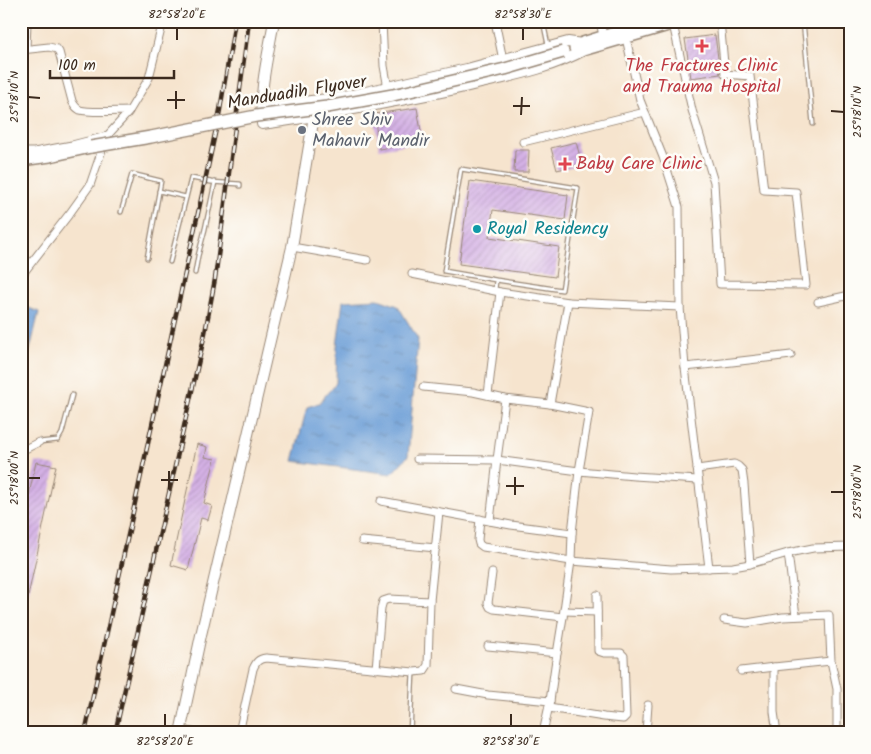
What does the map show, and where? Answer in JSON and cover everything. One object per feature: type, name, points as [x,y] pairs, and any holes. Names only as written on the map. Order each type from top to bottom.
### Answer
[{"type":"main road","points":[[581,47],[603,36],[653,21]]},
{"type":"main road","points":[[581,47],[626,38],[678,23]]},
{"type":"main road","name":"Manduadih Flyover","points":[[21,160],[256,116],[327,107],[393,95],[505,69],[581,47]]},
{"type":"street","points":[[27,21],[24,50],[49,46],[57,49],[72,101],[76,107],[87,111],[129,110]]},
{"type":"street","points":[[21,276],[90,184],[107,136],[129,110],[149,78],[163,21]]},
{"type":"street","points":[[262,107],[344,97],[388,88],[568,42],[581,47],[570,58],[494,80],[314,116],[262,124],[262,107],[263,88],[274,21]]},
{"type":"street","points":[[382,21],[384,66],[388,88]]},
{"type":"street","points":[[495,21],[503,60]]},
{"type":"street","points":[[600,21],[603,36]]},
{"type":"street","points":[[678,23],[692,110],[714,182],[720,284],[806,284],[796,192],[764,190],[750,76],[724,74],[720,21]]},
{"type":"street","points":[[626,38],[640,100],[663,157],[679,207],[680,307],[685,367],[709,568]]},
{"type":"street","points":[[197,733],[180,731],[292,247],[315,101]]},
{"type":"street","points":[[523,142],[645,112]]},
{"type":"street","points":[[21,152],[34,152],[72,145],[107,136]]},
{"type":"street","points":[[292,247],[367,260]]},
{"type":"street","points":[[412,274],[498,292],[568,302],[680,307]]},
{"type":"street","points":[[488,395],[498,292]]},
{"type":"street","points":[[818,302],[850,295]]},
{"type":"street","points":[[550,404],[568,302]]},
{"type":"street","points":[[685,367],[791,355]]},
{"type":"street","points":[[423,387],[550,404],[589,412],[579,471],[564,614],[543,733]]},
{"type":"street","points":[[490,521],[505,399]]},
{"type":"street","points":[[21,452],[39,442]]},
{"type":"street","points":[[417,459],[497,460],[625,476],[698,480]]},
{"type":"street","points":[[697,469],[734,464],[742,470],[750,564]]},
{"type":"street","points":[[381,501],[511,525],[572,533]]},
{"type":"street","points":[[238,733],[253,669],[256,662],[260,659],[266,658],[414,672],[424,671],[428,665],[430,601],[439,512]]},
{"type":"street","points":[[480,519],[478,540],[479,544],[483,547],[571,561],[671,569],[733,567],[813,548],[850,547]]},
{"type":"street","points":[[362,541],[436,548]]},
{"type":"street","points":[[788,553],[796,616]]},
{"type":"street","points":[[492,573],[488,603],[494,609],[564,614],[597,612]]},
{"type":"street","points":[[456,689],[549,705],[604,717],[625,718],[624,656],[621,653],[598,651],[598,595]]},
{"type":"street","points":[[376,669],[383,601],[389,599],[430,601]]},
{"type":"street","points":[[724,620],[747,623],[783,617],[829,615],[831,661],[837,689],[837,733]]},
{"type":"street","points":[[488,646],[557,653]]},
{"type":"street","points":[[741,671],[831,661]]},
{"type":"street","points":[[774,666],[774,712],[777,733]]},
{"type":"street","points":[[646,733],[648,705]]},
{"type":"lane","points":[[543,21],[548,47]]},
{"type":"lane","points":[[803,21],[813,124]]},
{"type":"lane","points":[[461,169],[578,188],[562,290],[496,280],[444,271],[461,169]]},
{"type":"lane","points":[[121,212],[132,174],[161,181],[147,258]]},
{"type":"lane","points":[[170,262],[191,178],[240,184],[240,186]]},
{"type":"lane","points":[[194,273],[206,229],[215,182]]},
{"type":"lane","points":[[159,191],[186,198]]},
{"type":"lane","points":[[496,280],[498,292]]},
{"type":"lane","points":[[39,442],[58,440],[62,433],[72,395]]},
{"type":"lane","points":[[410,733],[414,672]]},
{"type":"water","points":[[378,299],[398,306],[418,339],[408,456],[391,474],[293,461],[307,407],[319,403],[336,383],[337,346],[343,301]]},
{"type":"water","points":[[21,305],[39,312],[21,387]]},
{"type":"building","points":[[715,35],[720,74],[691,78],[685,39]]},
{"type":"building","points":[[417,108],[423,142],[379,149],[374,114]]},
{"type":"building","points":[[576,142],[582,164],[557,170],[551,148]]},
{"type":"building","points":[[515,150],[529,150],[528,172],[514,172]]},
{"type":"building","name":"Royal Residency","points":[[470,181],[568,195],[565,220],[493,210],[489,237],[559,247],[555,277],[459,264]]},
{"type":"building","points":[[197,444],[207,447],[205,457],[215,459],[204,503],[212,506],[208,520],[201,518],[188,570],[171,565]]},
{"type":"building","points":[[36,462],[56,466],[24,615],[21,615],[21,532]]},
{"type":"railway","points":[[85,733],[220,110],[235,21]]},
{"type":"railway","points":[[115,733],[205,333],[215,279],[249,21]]},
{"type":"place","name":"The Fractures Clinic and Trauma Hospital","points":[[702,46]]},
{"type":"place","name":"Shree Shiv Mahavir Mandir","points":[[302,130]]},
{"type":"place","name":"Baby Care Clinic","points":[[565,164]]},
{"type":"place","name":"Royal Residency","points":[[477,229]]}]
